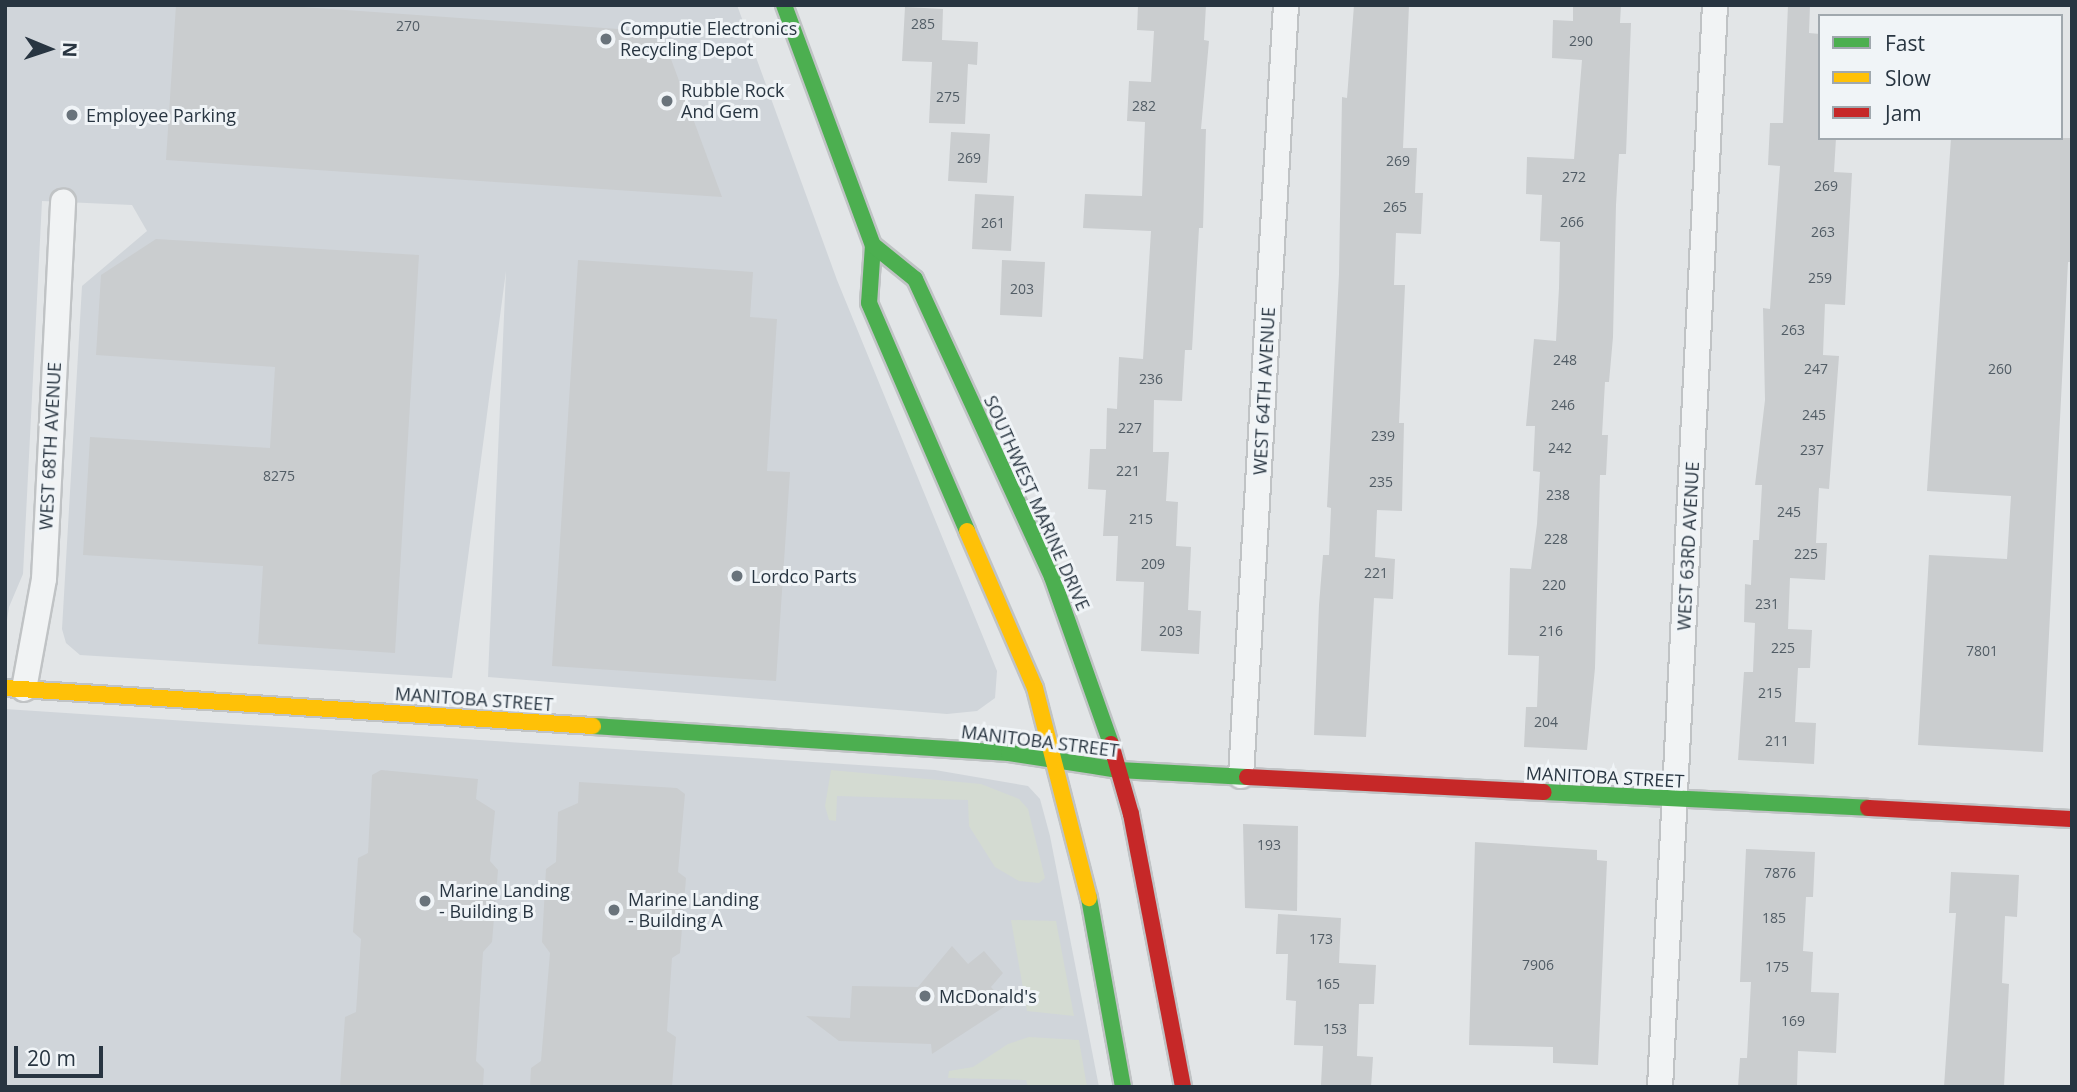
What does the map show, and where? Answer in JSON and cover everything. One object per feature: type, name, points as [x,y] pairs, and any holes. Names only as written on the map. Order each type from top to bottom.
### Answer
[{"type":"main road","points":[[784,5],[873,245],[869,303],[990,577],[1035,688],[1090,903],[1123,1087]]},
{"type":"main road","name":"SOUTHWEST MARINE DRIVE","points":[[873,245],[915,279],[1052,577],[1119,770],[1158,939],[1182,1087]]},
{"type":"main road","name":"MANITOBA STREET","points":[[15,688],[850,742],[1054,761],[1119,770],[2072,819]]},
{"type":"street","name":"WEST 64TH AVENUE","points":[[1241,776],[1286,5]]},
{"type":"street","name":"WEST 63RD AVENUE","points":[[1660,1087],[1715,5]]},
{"type":"street","name":"WEST 68TH AVENUE","points":[[15,688],[44,579],[63,201]]},
{"type":"shaded area","points":[[5,5],[737,5],[837,280],[997,671],[995,698],[977,711],[947,714],[488,677],[506,271],[452,678],[80,655],[66,643],[62,629],[82,286],[147,231],[132,205],[42,201],[23,574],[9,607],[5,634]]},
{"type":"shaded area","points":[[5,709],[935,770],[1028,786],[1040,799],[1050,836],[1099,1087],[5,1087]]},
{"type":"shaded area","points":[[831,770],[981,784],[1019,799],[1028,809],[1045,878],[1039,883],[1019,881],[995,867],[969,826],[968,800],[837,796],[836,821],[829,820],[825,806]]},
{"type":"shaded area","points":[[1011,920],[1056,921],[1074,1016],[1027,1011]]},
{"type":"shaded area","points":[[1029,1037],[1079,1040],[1087,1087],[1028,1087],[1026,1080],[948,1078],[949,1071],[973,1067],[1008,1044]]},
{"type":"building","points":[[176,5],[274,5],[661,32],[722,197],[166,160]]},
{"type":"building","points":[[1138,5],[1206,5],[1204,40],[1209,41],[1201,129],[1206,129],[1203,228],[1199,228],[1192,350],[1185,350],[1182,401],[1154,400],[1153,452],[1169,452],[1166,501],[1178,502],[1176,546],[1191,547],[1188,610],[1201,611],[1199,654],[1141,651],[1144,582],[1116,581],[1118,536],[1103,536],[1106,490],[1088,489],[1090,449],[1106,449],[1107,408],[1117,409],[1119,357],[1143,359],[1151,231],[1083,228],[1085,194],[1142,196],[1145,122],[1127,121],[1129,81],[1151,82],[1154,31],[1137,30]]},
{"type":"building","points":[[1354,5],[1409,5],[1403,148],[1417,148],[1415,193],[1423,193],[1421,234],[1396,233],[1394,285],[1405,285],[1399,423],[1404,423],[1402,511],[1377,510],[1375,557],[1395,559],[1393,599],[1374,598],[1366,737],[1314,735],[1323,555],[1329,555],[1331,508],[1327,507],[1339,274],[1342,97],[1347,98]]},
{"type":"building","points":[[1573,5],[1621,5],[1620,23],[1631,23],[1626,154],[1619,154],[1616,205],[1613,337],[1609,382],[1605,382],[1602,435],[1608,435],[1606,475],[1600,475],[1595,668],[1587,750],[1524,747],[1526,707],[1537,707],[1539,656],[1508,655],[1510,568],[1531,569],[1537,524],[1540,472],[1533,471],[1535,426],[1526,426],[1534,339],[1556,341],[1559,288],[1560,242],[1540,241],[1542,195],[1526,194],[1527,157],[1574,159],[1582,60],[1552,58],[1553,20],[1573,21]]},
{"type":"building","points":[[1788,5],[1810,5],[1809,33],[1818,34],[1818,140],[1836,140],[1834,172],[1852,173],[1845,305],[1825,304],[1823,355],[1839,356],[1829,489],[1819,488],[1816,543],[1827,543],[1825,580],[1790,578],[1788,629],[1812,630],[1810,668],[1798,668],[1795,722],[1816,723],[1814,764],[1738,760],[1744,672],[1753,672],[1755,623],[1744,622],[1745,584],[1751,585],[1753,540],[1759,540],[1762,485],[1755,485],[1765,400],[1763,308],[1770,309],[1780,166],[1768,165],[1770,123],[1783,123]]},
{"type":"building","points":[[905,7],[943,9],[942,40],[978,42],[977,65],[968,64],[965,124],[929,123],[932,62],[902,61]]},
{"type":"building","points":[[951,132],[990,134],[987,183],[948,181]]},
{"type":"building","points":[[2072,138],[2072,262],[2068,262],[2043,752],[1918,745],[1929,555],[2007,559],[2011,496],[1927,491],[1951,140]]},
{"type":"building","points":[[975,194],[1014,196],[1011,251],[972,249]]},
{"type":"building","points":[[156,239],[419,255],[395,653],[258,644],[263,566],[83,555],[90,437],[270,448],[275,367],[96,355],[101,275]]},
{"type":"building","points":[[578,260],[753,272],[750,317],[777,319],[767,471],[790,472],[776,681],[552,666]]},
{"type":"building","points":[[1002,260],[1045,262],[1042,317],[1000,315]]},
{"type":"building","name":"Marine Landing - Building B","points":[[381,770],[478,779],[476,799],[495,811],[490,861],[498,870],[492,942],[483,952],[476,1061],[484,1069],[483,1087],[340,1087],[345,1017],[356,1012],[361,939],[353,932],[358,858],[368,853],[372,775]]},
{"type":"building","name":"Marine Landing - Building A","points":[[579,782],[677,788],[685,794],[678,872],[686,878],[680,953],[672,958],[667,1031],[676,1037],[672,1087],[530,1087],[531,1068],[541,1061],[550,953],[542,942],[546,869],[556,862],[558,812],[578,803]]},
{"type":"building","points":[[1243,824],[1298,826],[1297,911],[1245,908]]},
{"type":"building","points":[[1475,842],[1597,850],[1597,860],[1607,861],[1598,1065],[1553,1063],[1553,1047],[1469,1045]]},
{"type":"building","points":[[1746,849],[1815,852],[1813,897],[1806,897],[1803,951],[1813,952],[1811,992],[1839,993],[1836,1053],[1798,1051],[1797,1087],[1738,1087],[1740,1058],[1747,1058],[1751,982],[1740,982]]},
{"type":"building","points":[[1951,872],[2019,875],[2017,917],[2005,916],[2002,983],[2009,984],[2004,1087],[1944,1087],[1956,913],[1949,913]]},
{"type":"building","points":[[1278,914],[1341,918],[1339,963],[1376,965],[1374,1004],[1359,1004],[1357,1056],[1373,1057],[1371,1087],[1321,1085],[1323,1046],[1294,1045],[1296,1001],[1286,1000],[1288,954],[1276,954]]},
{"type":"building","name":"McDonald's","points":[[952,946],[968,964],[984,951],[1003,973],[991,987],[1007,1005],[932,1054],[931,1044],[839,1041],[806,1016],[850,1018],[852,986],[918,987]]},
{"type":"traffic: fast","points":[[784,5],[873,245],[869,303],[967,531]]},
{"type":"traffic: fast","points":[[873,245],[915,279],[1052,577],[1111,744]]},
{"type":"traffic: fast","points":[[593,726],[1009,753],[1119,770],[1247,777]]},
{"type":"traffic: fast","points":[[1544,792],[1868,808]]},
{"type":"traffic: fast","points":[[1089,898],[1123,1087]]},
{"type":"traffic: slow","points":[[967,531],[1035,688],[1089,898]]},
{"type":"traffic: slow","points":[[5,688],[593,726]]},
{"type":"traffic: jam","points":[[1111,744],[1131,814],[1183,1087]]},
{"type":"traffic: jam","points":[[1247,777],[1544,792]]},
{"type":"traffic: jam","points":[[1868,808],[2072,819]]},
{"type":"place","name":"Computie Electronics Recycling Depot","points":[[606,39]]},
{"type":"place","name":"Rubble Rock And Gem","points":[[667,101]]},
{"type":"place","name":"Employee Parking","points":[[72,115]]},
{"type":"place","name":"Lordco Parts","points":[[737,576]]},
{"type":"place","name":"Marine Landing - Building B","points":[[425,901]]},
{"type":"place","name":"Marine Landing - Building A","points":[[614,910]]},
{"type":"place","name":"McDonald's","points":[[925,996]]}]
